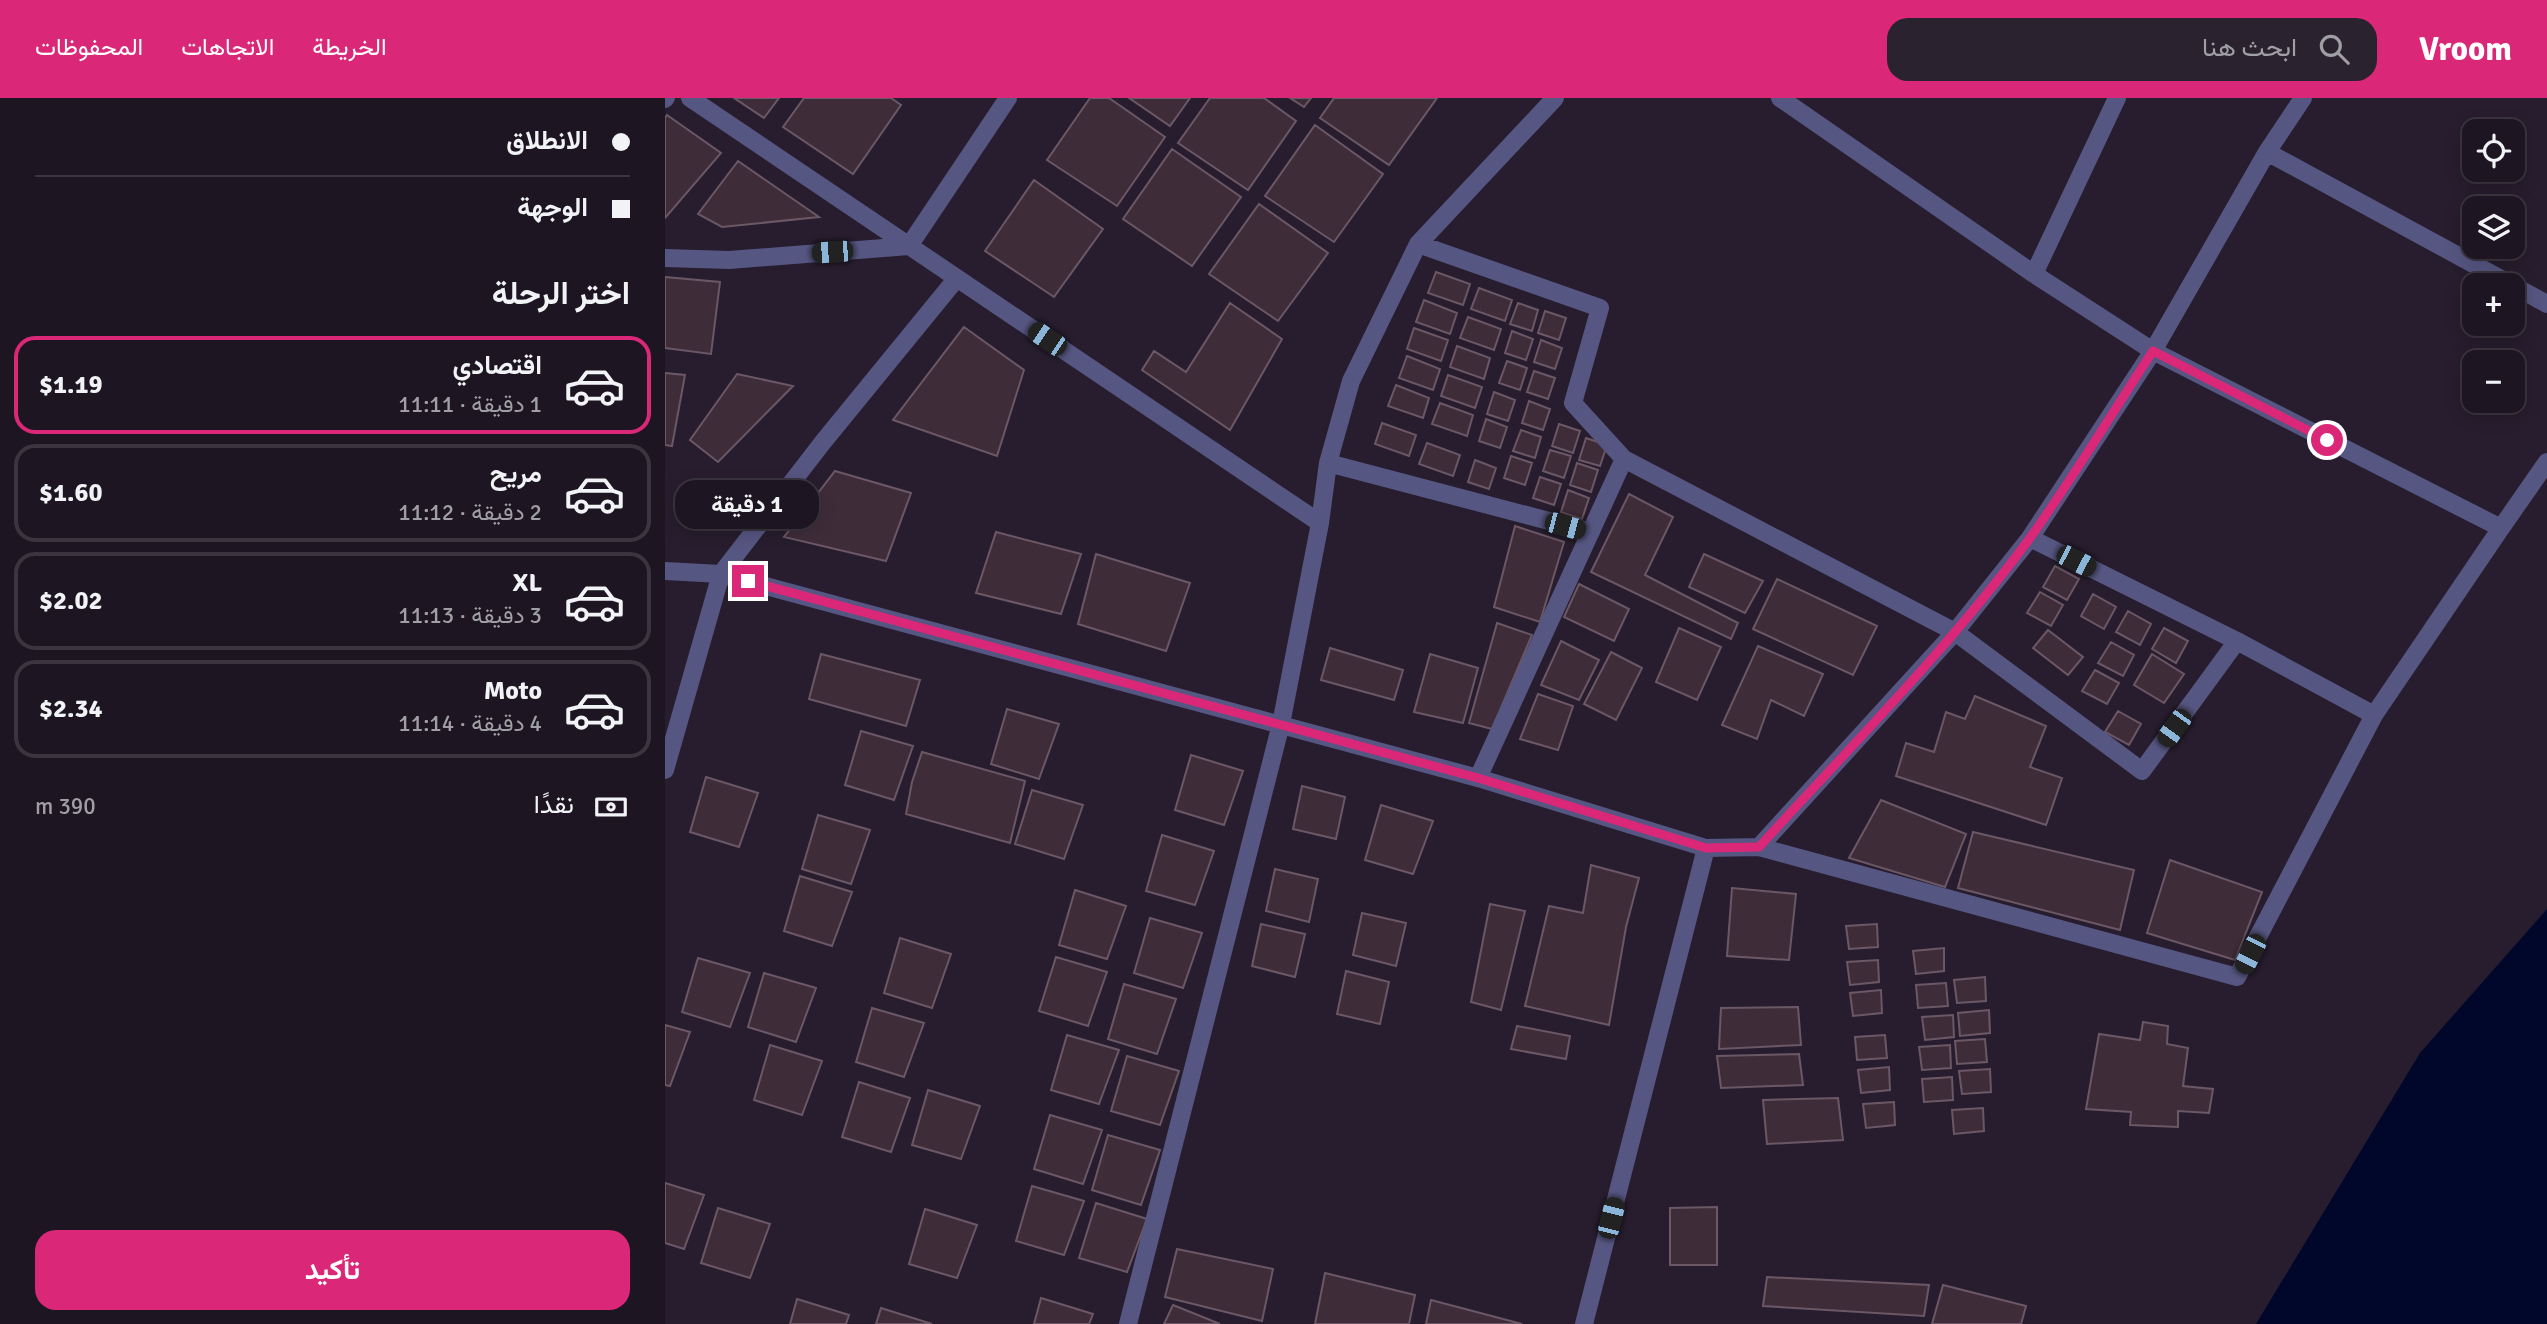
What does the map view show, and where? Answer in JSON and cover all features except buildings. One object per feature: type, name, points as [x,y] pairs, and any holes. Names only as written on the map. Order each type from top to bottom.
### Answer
[{"type":"street","points":[[690,98],[1320,523]]},
{"type":"street","points":[[909,246],[1008,98]]},
{"type":"street","points":[[1128,1324],[1281,724],[1320,523],[1328,463],[1351,381],[1417,244],[1555,98]]},
{"type":"street","points":[[1780,98],[2034,274],[2153,351],[2501,528]]},
{"type":"street","points":[[2034,274],[2117,98]]},
{"type":"street","points":[[1759,847],[1955,632],[2030,538],[2153,351],[2267,152],[2303,98]]},
{"type":"street","points":[[2267,152],[2547,304]]},
{"type":"street","points":[[1417,244],[1600,308],[1573,403],[1624,458],[1955,632],[2142,771],[2237,641]]},
{"type":"street","points":[[665,258],[729,260],[909,246]]},
{"type":"street","points":[[665,770],[721,574],[823,442],[957,278]]},
{"type":"street","points":[[1478,778],[1624,458]]},
{"type":"street","points":[[665,571],[721,574],[1478,778],[1706,848],[1759,847],[2237,978],[2374,715],[2547,462]]},
{"type":"street","points":[[1328,463],[1591,532]]},
{"type":"street","points":[[2030,538],[2237,641],[2374,715]]},
{"type":"street","points":[[1584,1324],[1706,848]]},
{"type":"water","points":[[2547,909],[2547,1324],[2256,1324],[2420,1053]]},
{"type":"route","points":[[748,581],[1478,778],[1706,848],[1759,847],[1955,632],[2000,576],[2030,538],[2153,351],[2327,440]]}]
